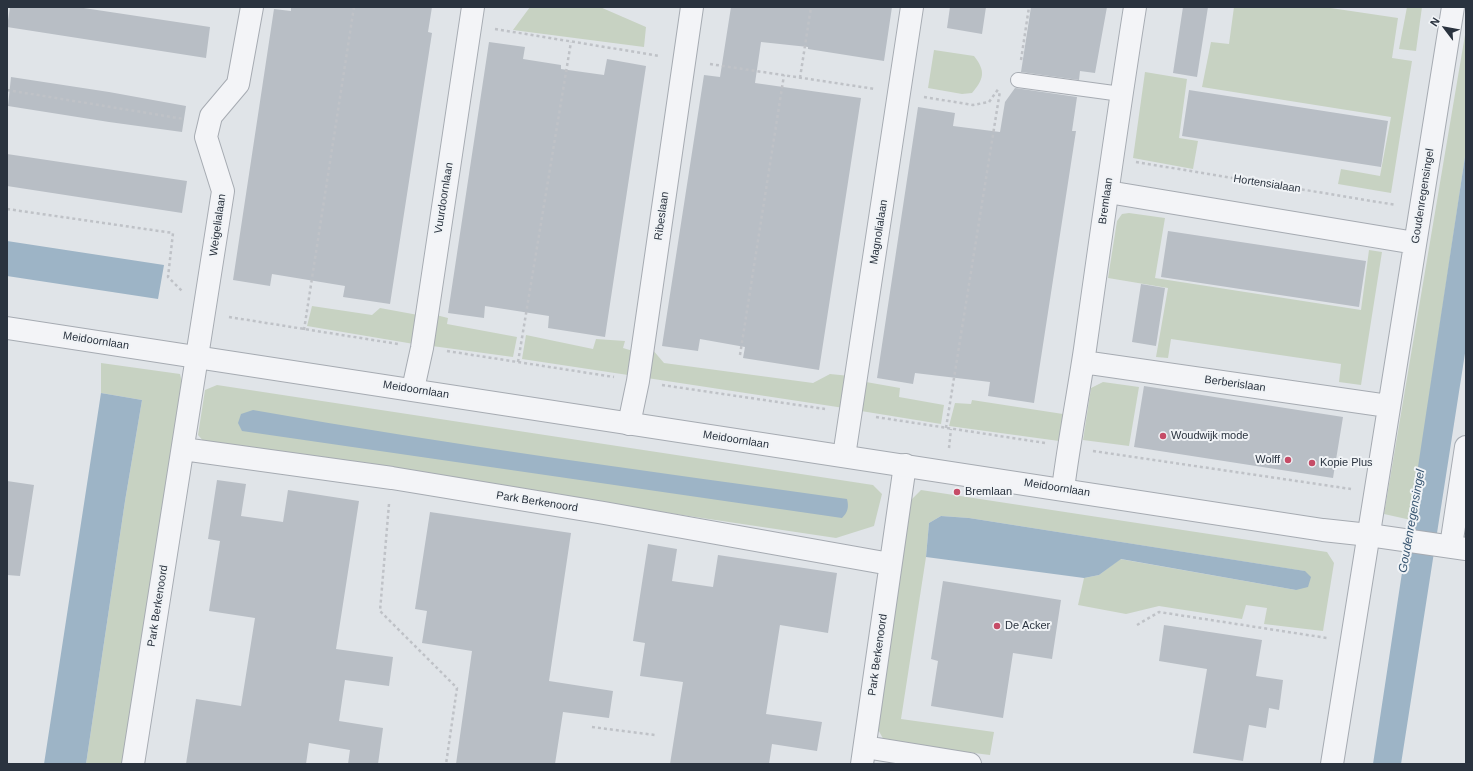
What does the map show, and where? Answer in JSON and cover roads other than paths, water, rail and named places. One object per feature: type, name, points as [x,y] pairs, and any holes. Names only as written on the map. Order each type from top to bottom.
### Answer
[{"type":"street","name":"Weigelialaan","points":[[197,357],[223,191],[206,137],[210,116],[238,84],[252,7]]},
{"type":"street","name":"Ribeslaan","points":[[629,424],[638,381],[692,7]]},
{"type":"street","name":"Magnolialaan","points":[[844,456],[912,7]]},
{"type":"street","name":"Bremlaan","points":[[1063,489],[1068,447],[1083,362],[1121,94],[1135,7]]},
{"type":"street","name":"Goudenregensingel","points":[[1332,764],[1388,406],[1453,7]]},
{"type":"street","name":"Vuurdoornlaan","points":[[413,389],[422,348],[472,16]]},
{"type":"street","points":[[1108,192],[1415,243]]},
{"type":"street","name":"Meidoornlaan","points":[[7,328],[413,389],[629,424],[1063,489],[1323,530],[1458,548]]},
{"type":"street","name":"Park Berkenoord","points":[[133,764],[197,357]]},
{"type":"street","name":"Berberislaan","points":[[1083,362],[1388,406]]},
{"type":"street","points":[[1458,548],[1466,447]]},
{"type":"street","name":"Park Berkenoord","points":[[183,449],[392,478],[604,513],[890,564]]},
{"type":"street","name":"Park Berkenoord","points":[[905,466],[864,755],[970,764]]},
{"type":"lane","points":[[1018,80],[1121,94]]},
{"type":"water","points":[[1466,150],[1466,347],[1401,764],[1373,764]]},
{"type":"water","points":[[7,241],[164,265],[158,299],[7,276]]},
{"type":"water","points":[[101,393],[142,400],[125,501],[86,764],[44,764]]},
{"type":"water","points":[[253,410],[475,446],[847,499],[848,509],[842,518],[242,431],[238,423],[241,414]]},
{"type":"water","points":[[941,516],[969,518],[1305,571],[1311,577],[1308,587],[1296,590],[1121,559],[1099,575],[1084,578],[926,557],[929,523]]},
{"type":"place","name":"Woudwijk mode","points":[[1163,436]]},
{"type":"place","name":"Wolff","points":[[1288,460]]},
{"type":"place","name":"Kopie Plus","points":[[1312,463]]},
{"type":"place","name":"Bremlaan","points":[[957,492]]},
{"type":"place","name":"De Acker","points":[[997,626]]}]
